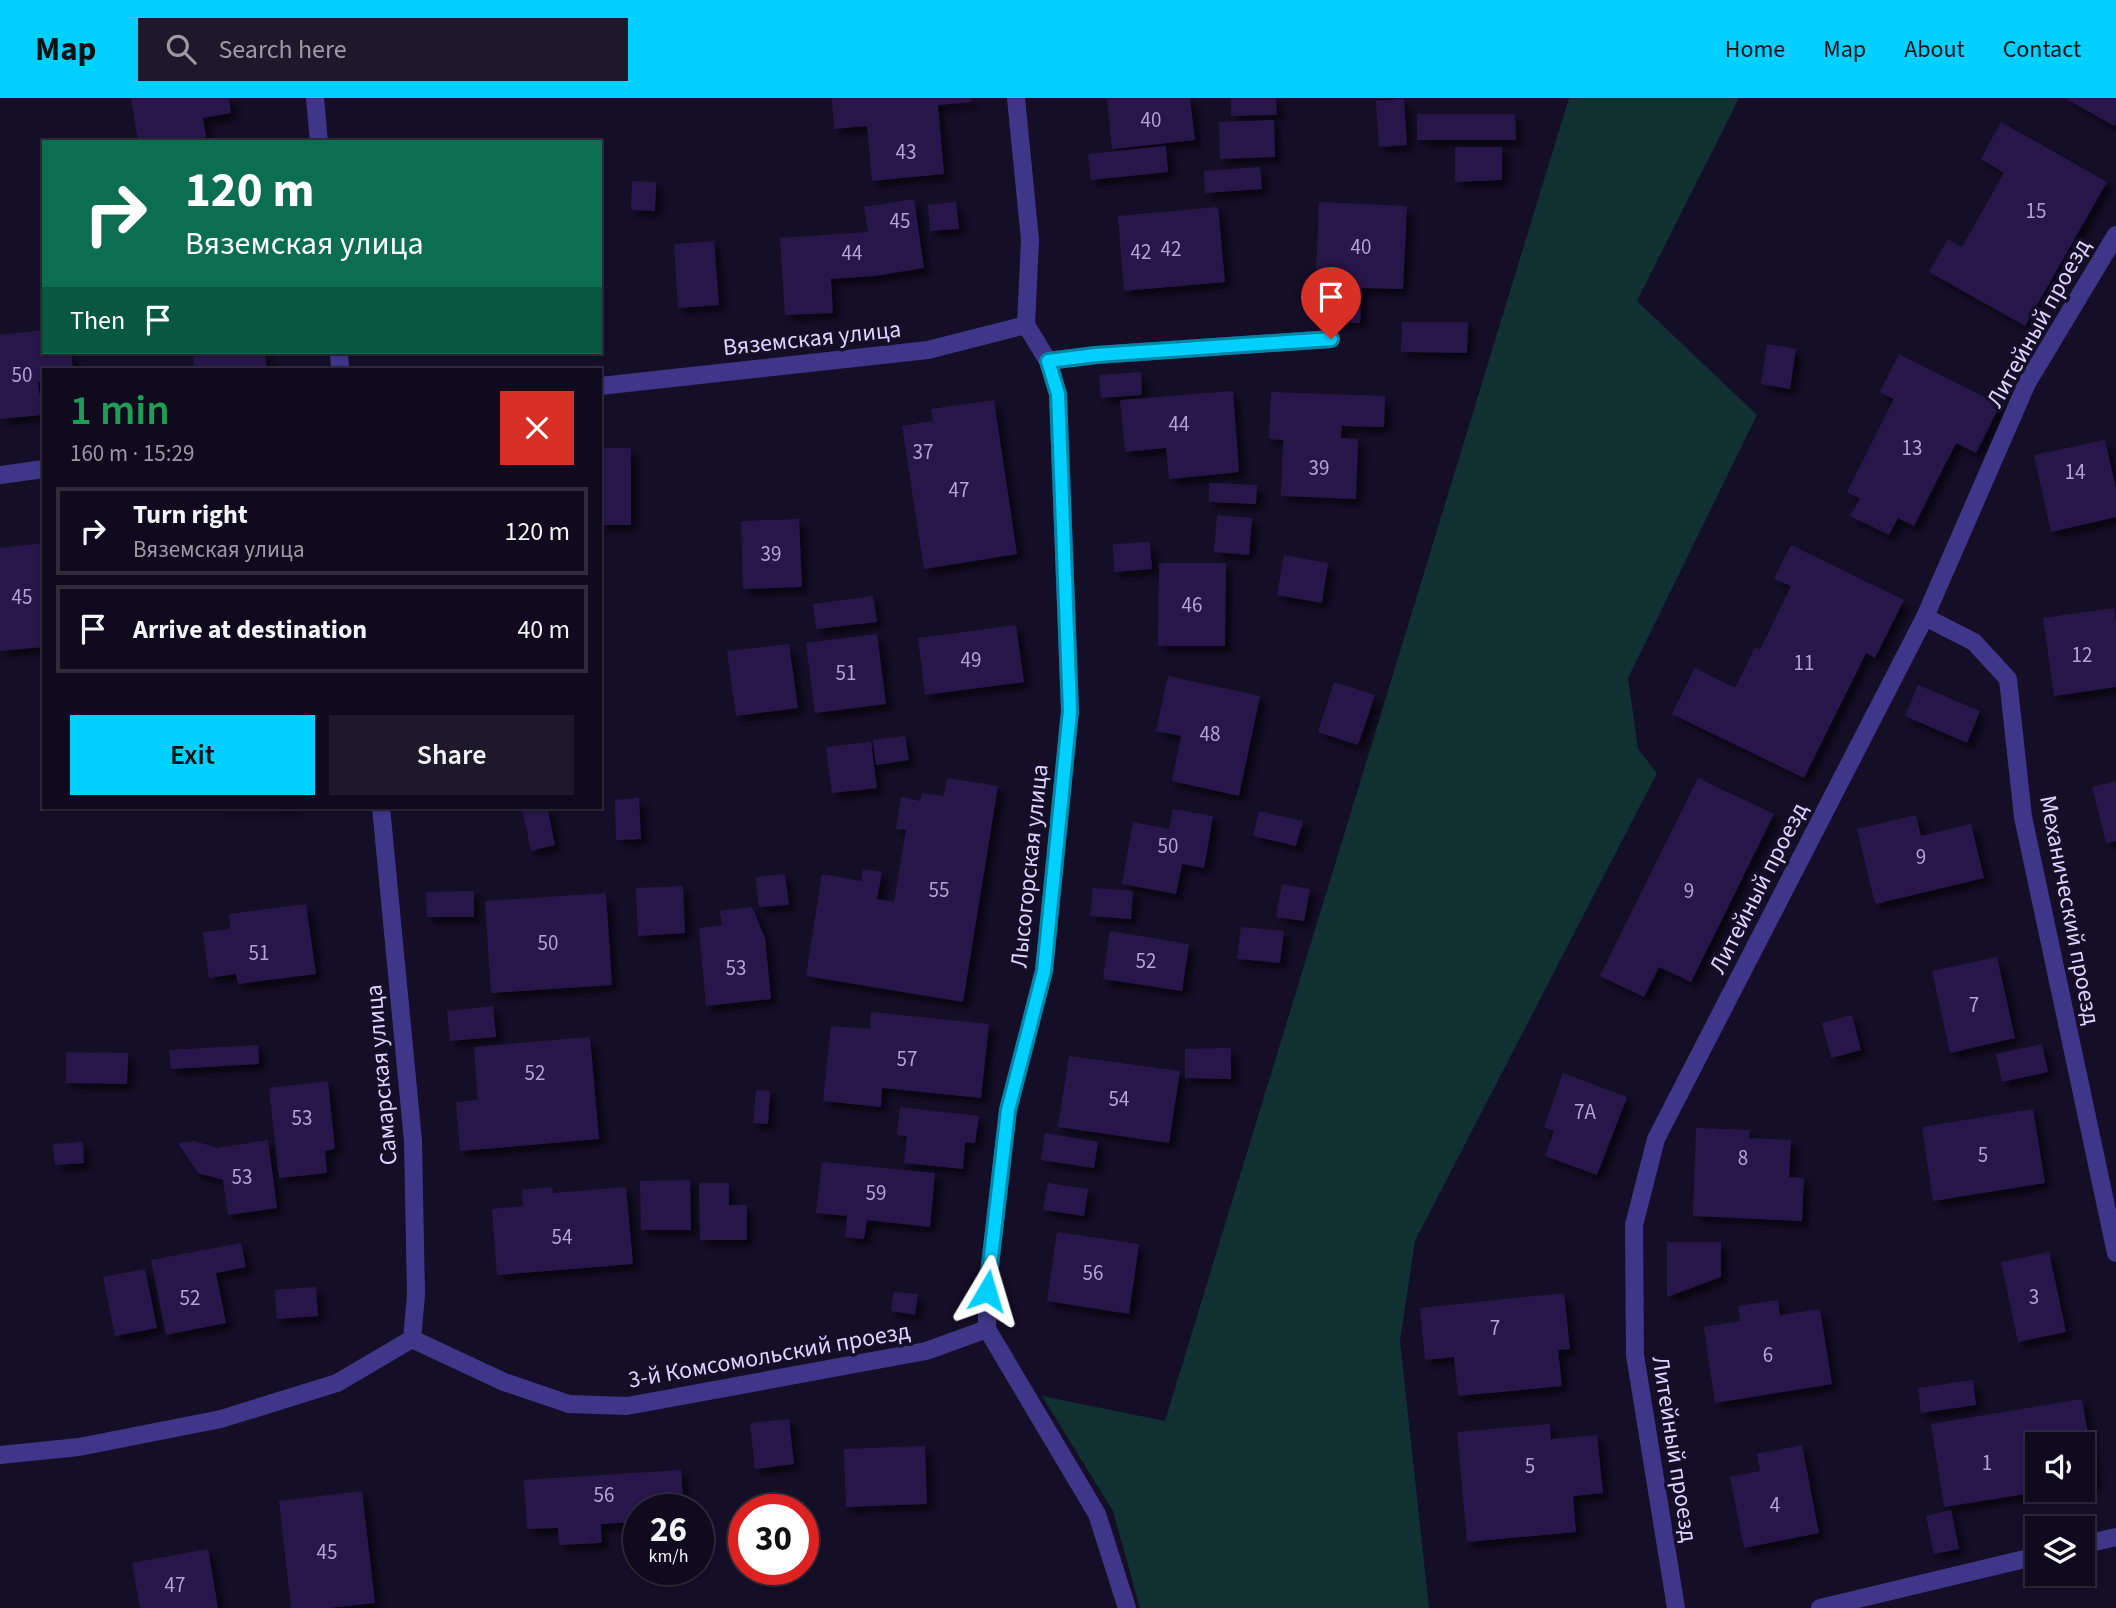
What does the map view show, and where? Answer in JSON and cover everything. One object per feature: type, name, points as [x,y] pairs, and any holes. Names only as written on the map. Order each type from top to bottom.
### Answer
[{"type":"street","points":[[315,98],[319,140]]},
{"type":"street","points":[[1016,98],[1030,240],[1026,325]]},
{"type":"street","name":"Литейный проезд","points":[[1676,1608],[1672,1598],[1635,1355],[1634,1226],[1656,1139],[1925,617],[2027,383],[2116,235]]},
{"type":"street","name":"Лысогорская улица","points":[[987,1329],[987,1291],[1008,1110],[1044,971],[1070,711],[1058,394],[1048,361],[1026,325]]},
{"type":"street","name":"Вяземская улица","points":[[602,386],[928,349],[1026,325]]},
{"type":"street","points":[[1048,361],[1096,355],[1331,339]]},
{"type":"street","points":[[0,475],[42,469]]},
{"type":"street","name":"Механический проезд","points":[[1925,617],[1974,642],[2008,679],[2024,817],[2116,1253]]},
{"type":"street","name":"Самарская улица","points":[[381,809],[413,1141],[416,1295],[412,1339]]},
{"type":"street","points":[[987,1329],[1097,1514],[1127,1608]]},
{"type":"street","name":"3-й Комсомольский проезд","points":[[412,1339],[503,1382],[569,1404],[626,1406],[926,1352],[987,1329]]},
{"type":"street","points":[[0,1455],[79,1447],[221,1419],[337,1383],[412,1339]]},
{"type":"street","points":[[2095,1542],[2116,1537]]},
{"type":"street","points":[[1820,1608],[2025,1559]]},
{"type":"green space","points":[[1569,98],[1739,98],[1637,301],[1757,415],[1628,678],[1638,749],[1657,773],[1415,1241],[1400,1341],[1429,1608],[1140,1608],[1113,1511],[1042,1396],[1165,1421]]},
{"type":"building","points":[[131,98],[229,98],[231,113],[203,118],[206,137],[190,140],[138,140]]},
{"type":"building","points":[[832,98],[971,98],[972,102],[938,105],[944,174],[872,181],[867,126],[834,129]]},
{"type":"building","points":[[1107,98],[1190,98],[1195,140],[1112,149]]},
{"type":"building","points":[[1231,98],[1276,98],[1277,115],[1231,116]]},
{"type":"building","points":[[2065,98],[2116,98],[2116,123],[2114,126]]},
{"type":"building","points":[[1404,99],[1407,145],[1379,147],[1376,101]]},
{"type":"building","points":[[1417,114],[1515,114],[1516,140],[1417,140]]},
{"type":"building","points":[[1274,120],[1275,157],[1220,159],[1219,122]]},
{"type":"building","points":[[2001,122],[2107,182],[2025,326],[1929,272],[1948,239],[1962,247],[2004,173],[1981,159]]},
{"type":"building","points":[[1166,146],[1168,172],[1091,180],[1088,154]]},
{"type":"building","points":[[1455,147],[1502,147],[1502,180],[1455,182]]},
{"type":"building","points":[[1260,167],[1262,189],[1205,193],[1204,171]]},
{"type":"building","points":[[632,181],[656,182],[655,211],[631,210]]},
{"type":"building","points":[[914,199],[924,268],[831,279],[833,313],[785,315],[780,238],[868,232],[864,207]]},
{"type":"building","points":[[956,202],[959,229],[930,231],[928,205]]},
{"type":"building","points":[[1319,202],[1407,206],[1403,289],[1362,288],[1360,323],[1314,320]]},
{"type":"building","points":[[1218,207],[1225,282],[1124,291],[1118,216]]},
{"type":"building","points":[[714,241],[719,305],[678,308],[674,244]]},
{"type":"building","points":[[1402,322],[1468,322],[1467,353],[1401,352]]},
{"type":"building","points":[[42,330],[42,354],[71,354],[73,368],[42,368],[42,381],[38,382],[42,415],[0,419],[0,335]]},
{"type":"building","points":[[1767,344],[1796,349],[1790,389],[1761,384]]},
{"type":"building","points":[[193,354],[265,354],[267,368],[194,368]]},
{"type":"building","points":[[1899,354],[2000,405],[1976,453],[1956,443],[1914,526],[1898,518],[1889,535],[1850,516],[1860,499],[1847,492],[1894,399],[1880,392]]},
{"type":"building","points":[[1141,372],[1142,395],[1101,398],[1099,375]]},
{"type":"building","points":[[1233,391],[1239,472],[1169,479],[1166,448],[1125,452],[1120,400]]},
{"type":"building","points":[[1271,392],[1385,396],[1384,427],[1342,426],[1341,438],[1358,439],[1356,499],[1281,496],[1283,440],[1269,439]]},
{"type":"building","points":[[994,400],[1017,554],[924,569],[902,426],[933,421],[931,409]]},
{"type":"building","points":[[2105,440],[2116,489],[2116,517],[2051,532],[2034,455]]},
{"type":"building","points":[[602,448],[631,448],[631,525],[602,525]]},
{"type":"building","points":[[1209,483],[1257,485],[1256,504],[1209,502]]},
{"type":"building","points":[[1217,515],[1252,518],[1249,555],[1214,552]]},
{"type":"building","points":[[799,519],[802,587],[743,589],[741,521]]},
{"type":"building","points":[[1150,542],[1152,569],[1114,572],[1113,544]]},
{"type":"building","points":[[42,543],[42,647],[0,651],[0,548]]},
{"type":"building","points":[[1791,545],[1904,600],[1875,658],[1866,653],[1804,778],[1672,714],[1695,668],[1735,688],[1755,647],[1760,650],[1791,586],[1774,579]]},
{"type":"building","points":[[1284,555],[1328,563],[1322,603],[1277,595]]},
{"type":"building","points":[[1159,563],[1226,563],[1225,646],[1158,646]]},
{"type":"building","points":[[873,596],[877,622],[816,629],[813,604]]},
{"type":"building","points":[[2114,608],[2116,687],[2054,696],[2043,618]]},
{"type":"building","points":[[1016,625],[1024,682],[925,695],[918,638]]},
{"type":"building","points":[[877,634],[886,704],[815,713],[806,643]]},
{"type":"building","points":[[789,644],[798,708],[736,716],[727,651]]},
{"type":"building","points":[[1168,676],[1260,696],[1239,796],[1172,781],[1181,736],[1156,731]]},
{"type":"building","points":[[1334,682],[1375,695],[1358,745],[1318,732]]},
{"type":"building","points":[[1918,685],[1980,711],[1967,743],[1905,716]]},
{"type":"building","points":[[905,736],[909,760],[876,765],[873,740]]},
{"type":"building","points":[[871,742],[877,788],[832,793],[826,747]]},
{"type":"building","points":[[947,778],[998,786],[963,1002],[806,976],[822,874],[861,881],[863,869],[882,872],[877,899],[894,902],[906,830],[896,829],[901,797],[920,801],[922,793],[944,796]]},
{"type":"building","points":[[1698,778],[1774,814],[1691,982],[1659,967],[1644,997],[1600,976]]},
{"type":"building","points":[[2116,781],[2116,841],[2106,843],[2092,787]]},
{"type":"building","points":[[639,798],[641,839],[616,840],[615,800]]},
{"type":"building","points":[[219,809],[294,809],[294,810]]},
{"type":"building","points":[[522,809],[547,809],[555,845],[531,851]]},
{"type":"building","points":[[1173,809],[1213,816],[1204,868],[1182,864],[1176,894],[1122,884],[1133,822],[1169,829]]},
{"type":"building","points":[[1259,811],[1303,821],[1296,846],[1253,836]]},
{"type":"building","points":[[1916,815],[1921,836],[1971,824],[1984,878],[1875,904],[1857,829]]},
{"type":"building","points":[[785,874],[789,905],[759,907],[756,877]]},
{"type":"building","points":[[1282,884],[1310,889],[1304,921],[1276,917]]},
{"type":"building","points":[[683,886],[685,933],[638,936],[636,888]]},
{"type":"building","points":[[1093,888],[1133,891],[1131,919],[1090,916]]},
{"type":"building","points":[[474,891],[474,917],[427,917],[426,892]]},
{"type":"building","points":[[606,893],[612,985],[491,993],[485,901]]},
{"type":"building","points":[[306,904],[316,974],[238,984],[236,974],[209,978],[203,932],[230,929],[229,914]]},
{"type":"building","points":[[752,907],[765,938],[771,999],[706,1006],[699,928],[722,925],[720,911]]},
{"type":"building","points":[[1241,927],[1284,931],[1280,963],[1237,959]]},
{"type":"building","points":[[1110,931],[1189,944],[1182,991],[1103,979]]},
{"type":"building","points":[[1997,957],[2015,1038],[1950,1053],[1932,971]]},
{"type":"building","points":[[493,1006],[496,1037],[450,1041],[447,1011]]},
{"type":"building","points":[[871,1012],[989,1024],[981,1098],[882,1088],[881,1107],[823,1101],[831,1026],[870,1029]]},
{"type":"building","points":[[1852,1015],[1861,1050],[1831,1058],[1822,1023]]},
{"type":"building","points":[[590,1037],[599,1139],[460,1151],[456,1102],[478,1100],[474,1047]]},
{"type":"building","points":[[2042,1044],[2048,1072],[2002,1082],[1996,1054]]},
{"type":"building","points":[[258,1045],[259,1064],[171,1069],[169,1050]]},
{"type":"building","points":[[1231,1048],[1231,1079],[1185,1078],[1185,1049]]},
{"type":"building","points":[[66,1052],[128,1053],[127,1084],[66,1083]]},
{"type":"building","points":[[1069,1056],[1180,1071],[1169,1143],[1058,1127]]},
{"type":"building","points":[[1563,1073],[1627,1097],[1597,1175],[1545,1156],[1554,1131],[1544,1127]]},
{"type":"building","points":[[328,1081],[335,1149],[325,1151],[327,1173],[279,1178],[269,1088]]},
{"type":"building","points":[[756,1090],[770,1091],[768,1124],[753,1123]]},
{"type":"building","points":[[900,1107],[979,1116],[975,1143],[965,1142],[963,1169],[904,1163],[907,1136],[897,1135]]},
{"type":"building","points":[[2033,1109],[2045,1183],[1933,1201],[1922,1127]]},
{"type":"building","points":[[1696,1128],[1750,1130],[1749,1138],[1791,1140],[1789,1177],[1804,1178],[1802,1221],[1693,1216]]},
{"type":"building","points":[[1045,1133],[1098,1142],[1094,1168],[1041,1160]]},
{"type":"building","points":[[268,1140],[277,1208],[228,1215],[223,1180],[198,1173],[178,1143],[195,1141],[217,1148]]},
{"type":"building","points":[[83,1142],[84,1163],[55,1165],[53,1144]]},
{"type":"building","points":[[822,1162],[935,1173],[930,1227],[867,1220],[864,1239],[845,1237],[847,1216],[816,1213]]},
{"type":"building","points":[[690,1180],[691,1230],[641,1230],[640,1181]]},
{"type":"building","points":[[699,1183],[729,1183],[729,1205],[747,1205],[747,1240],[700,1240]]},
{"type":"building","points":[[1048,1183],[1088,1189],[1084,1216],[1043,1210]]},
{"type":"building","points":[[552,1187],[553,1193],[626,1187],[633,1264],[497,1275],[492,1209],[523,1206],[522,1190]]},
{"type":"building","points":[[1057,1232],[1139,1244],[1129,1314],[1047,1301]]},
{"type":"building","points":[[1667,1242],[1721,1242],[1721,1277],[1667,1297]]},
{"type":"building","points":[[241,1243],[246,1267],[216,1273],[226,1323],[166,1335],[151,1260]]},
{"type":"building","points":[[2049,1252],[2066,1332],[2018,1342],[2001,1262]]},
{"type":"building","points":[[145,1269],[157,1328],[115,1336],[103,1277]]},
{"type":"building","points":[[316,1287],[318,1316],[277,1319],[275,1290]]},
{"type":"building","points":[[894,1292],[918,1294],[915,1315],[891,1311]]},
{"type":"building","points":[[1564,1293],[1570,1349],[1558,1350],[1562,1386],[1458,1396],[1454,1357],[1425,1360],[1420,1308]]},
{"type":"building","points":[[1778,1300],[1780,1315],[1820,1309],[1832,1384],[1715,1403],[1704,1327],[1740,1321],[1738,1306]]},
{"type":"building","points":[[1973,1380],[1976,1405],[1921,1413],[1918,1388]]},
{"type":"building","points":[[2082,1399],[2088,1432],[2025,1432],[2025,1494],[1944,1507],[1931,1424]]},
{"type":"building","points":[[789,1419],[794,1464],[755,1469],[750,1423]]},
{"type":"building","points":[[1550,1424],[1551,1439],[1597,1435],[1603,1493],[1573,1496],[1576,1532],[1467,1542],[1457,1432]]},
{"type":"building","points":[[1802,1445],[1819,1533],[1744,1548],[1730,1477],[1760,1471],[1757,1454]]},
{"type":"building","points":[[925,1446],[927,1504],[846,1507],[844,1449]]},
{"type":"building","points":[[681,1470],[683,1494],[623,1494],[623,1523],[601,1524],[602,1543],[559,1545],[558,1528],[527,1529],[524,1480]]},
{"type":"building","points":[[362,1491],[375,1603],[329,1608],[291,1608],[279,1501]]},
{"type":"building","points":[[1951,1510],[1959,1549],[1934,1554],[1926,1516]]},
{"type":"building","points":[[208,1549],[218,1608],[140,1608],[132,1563]]},
{"type":"route","points":[[987,1291],[1008,1110],[1044,971],[1070,711],[1058,394],[1048,361],[1096,355],[1331,339]]}]
